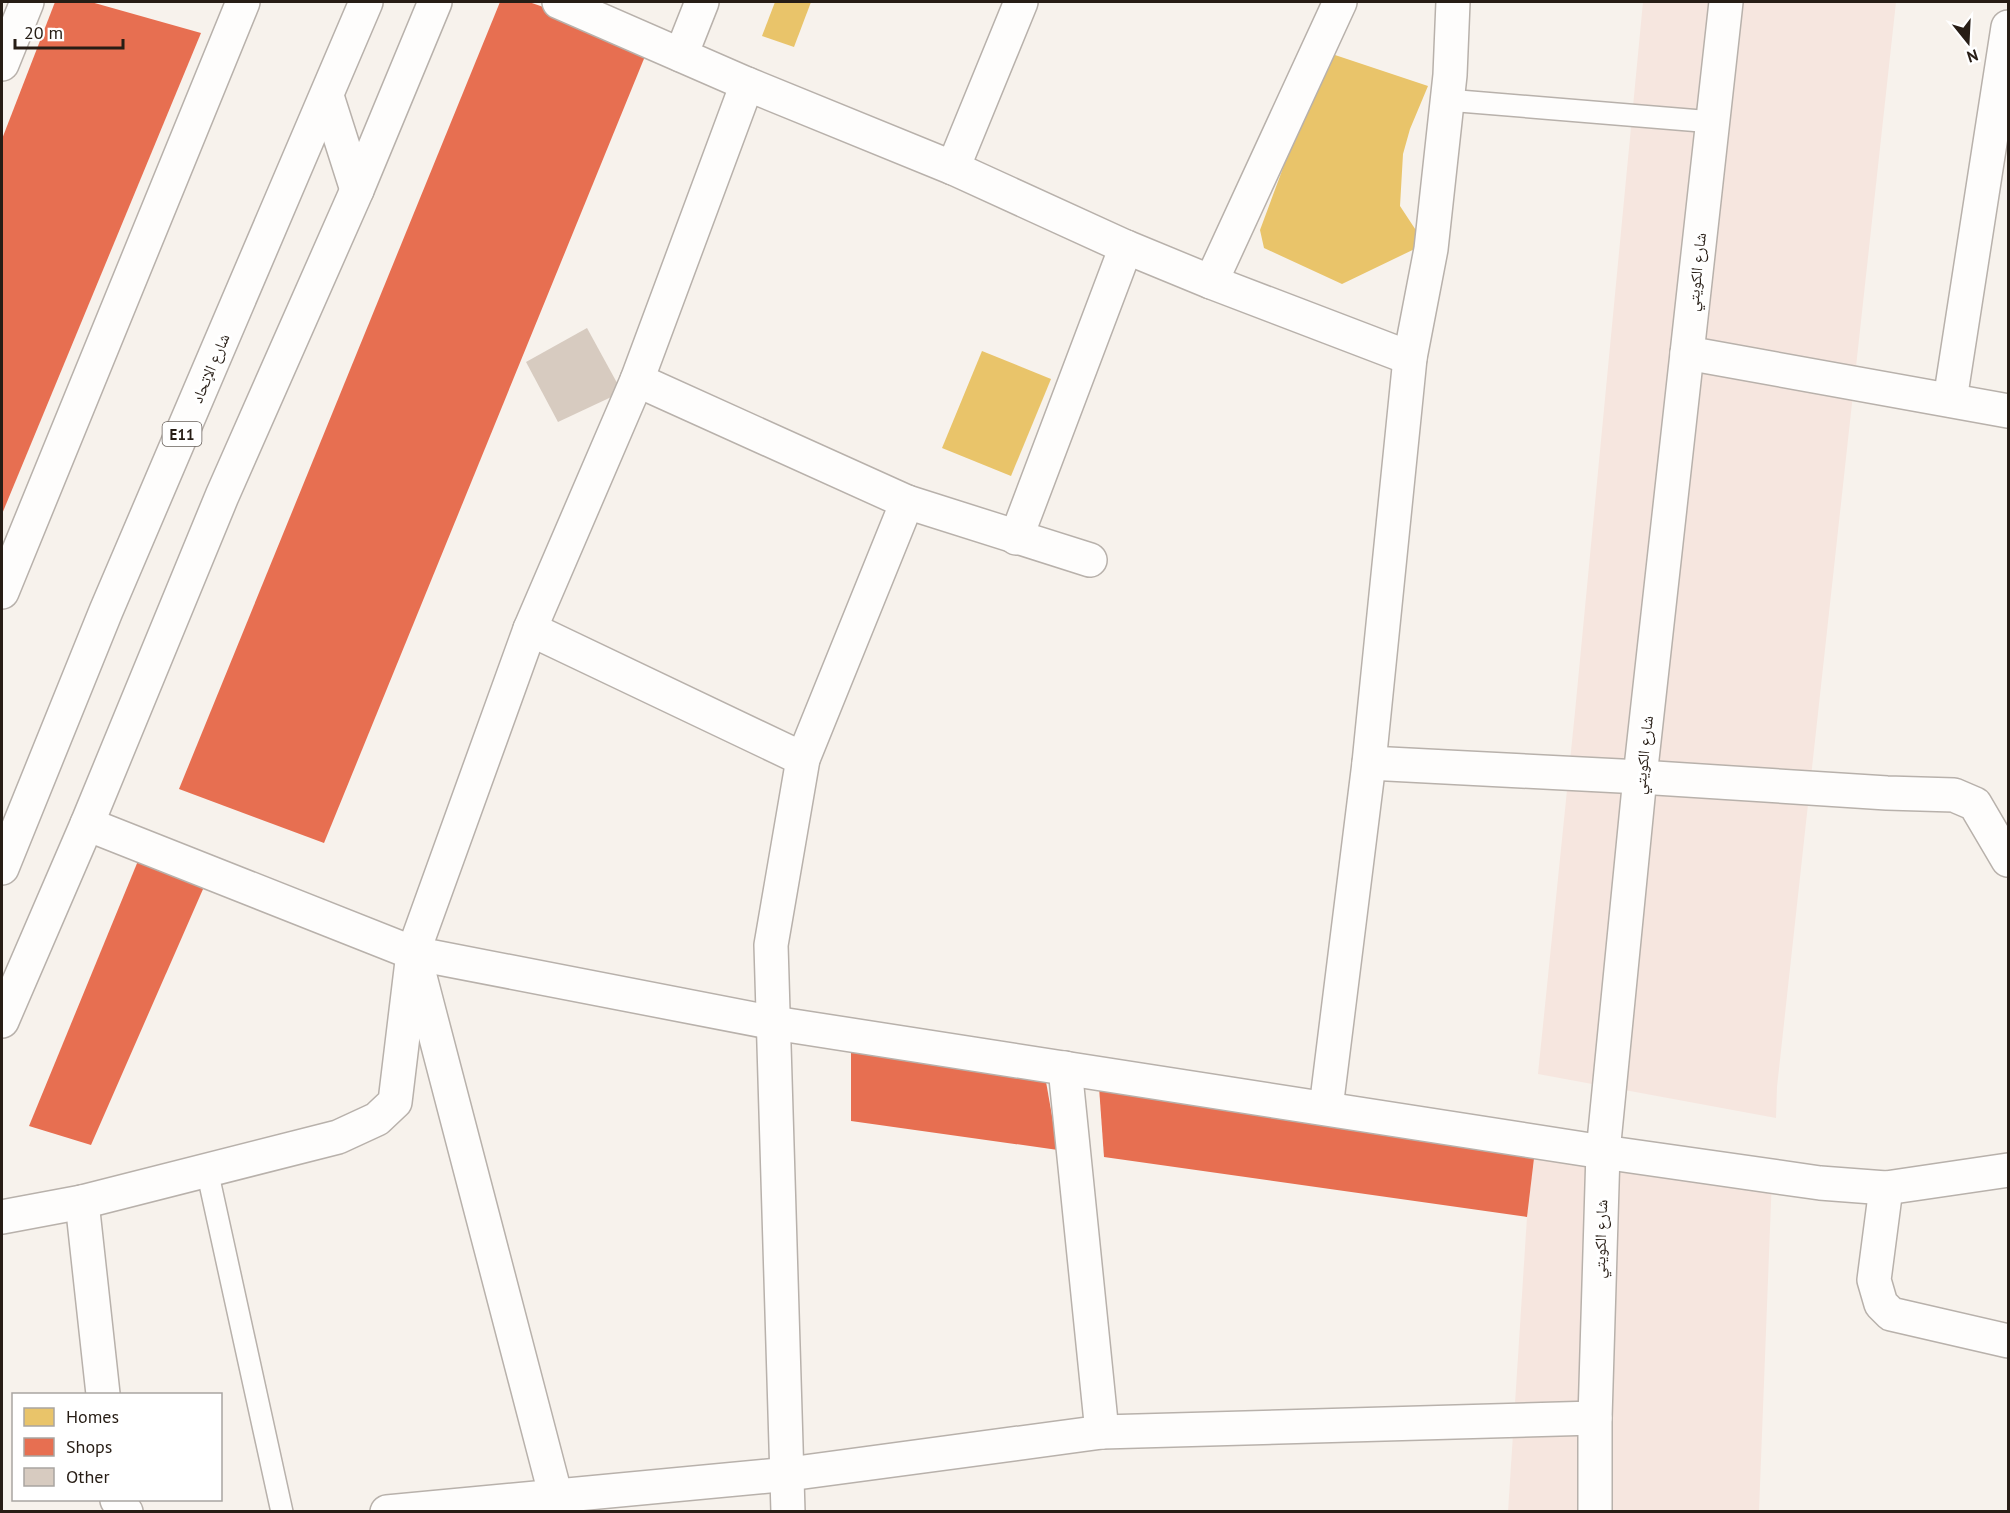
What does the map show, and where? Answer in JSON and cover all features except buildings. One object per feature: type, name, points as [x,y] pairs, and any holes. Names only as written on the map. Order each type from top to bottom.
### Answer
[{"type":"street","points":[[2,64],[27,2]]},
{"type":"street","points":[[2,592],[243,2]]},
{"type":"street","name":"شارع الإتحاد","points":[[2,868],[106,611],[366,2]]},
{"type":"street","points":[[2,1021],[87,824],[222,496],[357,190],[435,2]]},
{"type":"street","points":[[559,2],[747,84],[953,168],[1126,247],[1410,358]]},
{"type":"street","points":[[681,55],[702,2]]},
{"type":"street","points":[[953,168],[1021,2]]},
{"type":"street","points":[[1211,282],[1340,2]]},
{"type":"street","points":[[1326,1108],[1369,763],[1410,358],[1431,249],[1447,100],[1454,2]]},
{"type":"street","name":"شارع الكويتي","points":[[1594,1512],[1603,1152],[1640,777],[1726,2]]},
{"type":"street","points":[[1950,400],[2008,27]]},
{"type":"street","points":[[2,1217],[82,1202],[338,1137],[377,1119],[394,1102],[413,953],[530,629],[637,380],[747,84]]},
{"type":"street","points":[[327,96],[357,190]]},
{"type":"street","points":[[1016,537],[1126,247]]},
{"type":"street","points":[[1688,353],[2008,411]]},
{"type":"street","points":[[637,380],[907,502],[1090,560]]},
{"type":"street","points":[[788,1512],[789,1473],[771,945],[803,759],[907,502]]},
{"type":"street","points":[[530,629],[803,759]]},
{"type":"street","points":[[1369,763],[1954,795],[1975,804],[2006,856]]},
{"type":"street","points":[[2006,856],[2008,816]]},
{"type":"street","points":[[87,824],[413,953],[774,1023],[1603,1152],[1820,1183],[1886,1188],[2008,1170]]},
{"type":"street","points":[[413,953],[556,1497]]},
{"type":"street","points":[[1065,1068],[1102,1432]]},
{"type":"street","points":[[1886,1188],[1874,1280],[1881,1304],[1891,1314],[2008,1341]]},
{"type":"street","points":[[82,1202],[104,1393]]},
{"type":"street","points":[[387,1512],[789,1473],[1102,1432],[1595,1418]]},
{"type":"lane","points":[[1447,100],[1713,122]]},
{"type":"lane","points":[[207,1170],[282,1512]]},
{"type":"shaded area","points":[[1643,2],[1896,2],[1777,1087],[1776,1118],[1538,1074]]},
{"type":"shaded area","points":[[1535,1150],[1772,1177],[1759,1511],[1508,1512],[1527,1217]]}]
